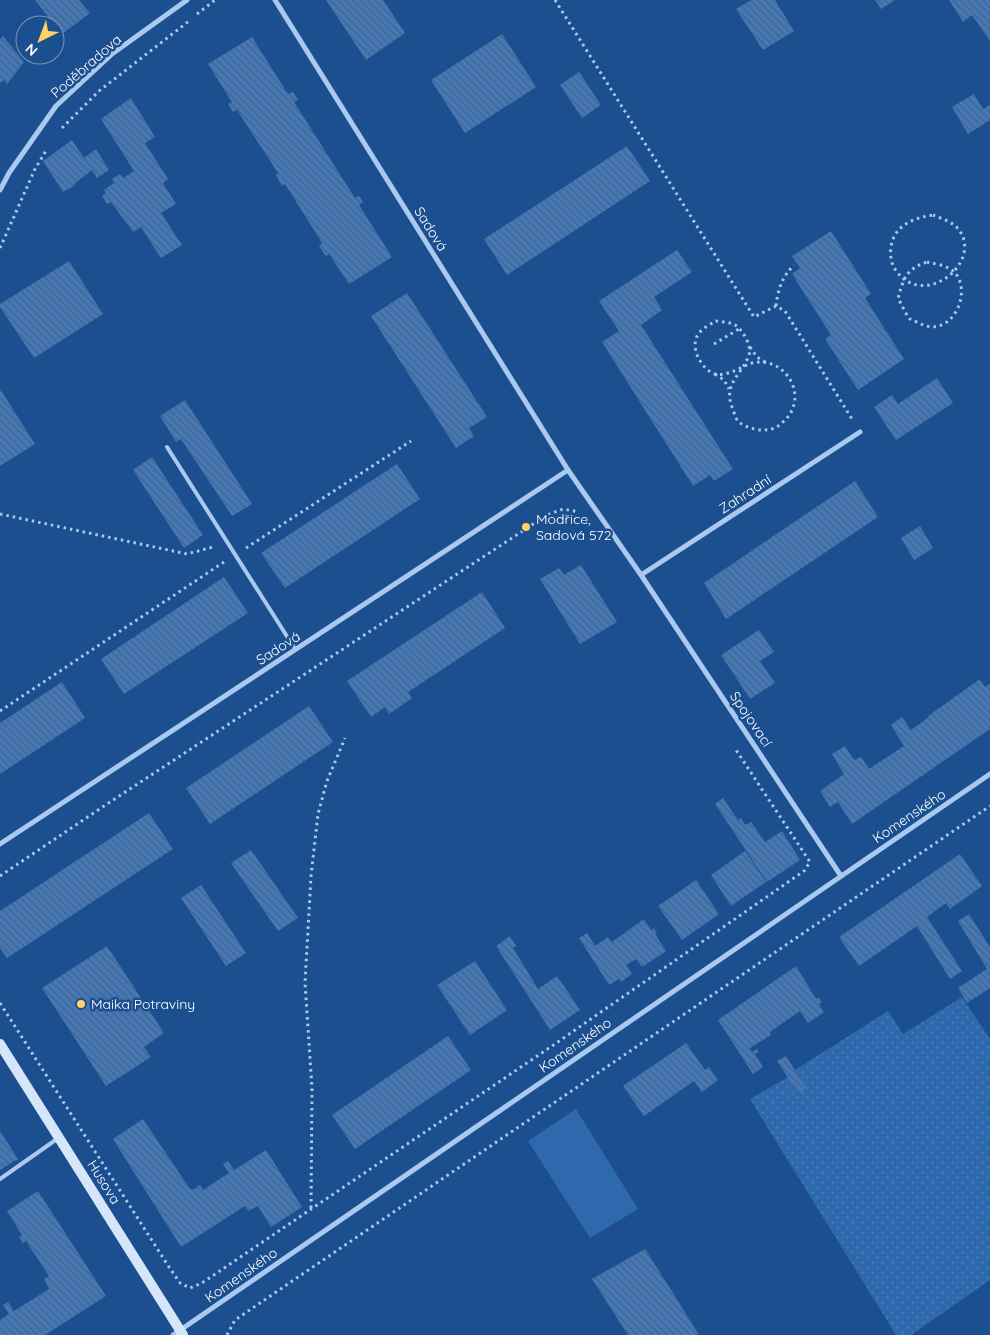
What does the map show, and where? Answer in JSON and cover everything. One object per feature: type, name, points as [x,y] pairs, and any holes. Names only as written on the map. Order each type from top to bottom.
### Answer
[{"type":"street","name":"Poděbradova","points":[[0,190],[9,173],[56,106],[112,54],[188,0]]},
{"type":"street","name":"Sadová","points":[[276,0],[568,470],[641,575]]},
{"type":"street","name":"Zahradní","points":[[641,575],[860,432]]},
{"type":"street","name":"Sadová","points":[[0,844],[568,470]]},
{"type":"street","name":"Spojovací","points":[[641,575],[841,876]]},
{"type":"street","name":"Komenského","points":[[179,1333],[990,774]]},
{"type":"street","name":"Husova","points":[[0,1044],[179,1333]]},
{"type":"lane","points":[[168,447],[295,649]]},
{"type":"lane","points":[[0,1179],[59,1138]]},
{"type":"path","points":[[58,132],[99,90],[216,0]]},
{"type":"path","points":[[555,0],[754,317],[776,306]]},
{"type":"path","points":[[0,248],[35,168],[49,147]]},
{"type":"path","points":[[933,215],[948,221],[961,232],[964,241],[964,252],[958,266],[947,279],[931,285],[917,286],[903,280],[894,267],[891,252],[892,239],[901,227],[916,218],[933,215]]},
{"type":"path","points":[[927,262],[942,265],[954,271],[960,284],[961,294],[960,304],[952,318],[942,324],[927,327],[910,319],[898,299],[903,280],[917,265],[927,262]]},
{"type":"path","points":[[776,306],[777,292],[784,275],[794,265]]},
{"type":"path","points":[[776,306],[785,311],[860,432]]},
{"type":"path","points":[[729,389],[750,354],[743,333],[739,329],[735,326],[716,321],[699,333],[696,340],[696,350],[699,360],[704,367],[724,380],[729,389],[730,402],[737,420],[747,427],[770,430],[788,418],[796,397],[792,382],[780,368],[757,357],[748,346]]},
{"type":"path","points":[[714,344],[739,329]]},
{"type":"path","points":[[715,374],[729,373],[752,363],[765,362]]},
{"type":"path","points":[[0,711],[411,441]]},
{"type":"path","points":[[0,876],[547,515],[563,509],[581,513]]},
{"type":"path","points":[[0,514],[187,554],[228,544]]},
{"type":"path","points":[[310,1209],[312,1088],[305,983],[311,876],[318,814],[327,781],[345,738]]},
{"type":"path","points":[[0,1003],[180,1283],[190,1288],[202,1284],[804,871],[810,862],[733,745]]},
{"type":"path","points":[[227,1335],[235,1320],[990,806]]},
{"type":"shaded area","points":[[962,997],[990,1039],[990,1280],[911,1335],[896,1335],[750,1099],[788,1077],[798,1093],[807,1089],[795,1070],[888,1011],[903,1034]]},
{"type":"shaded area","points":[[576,1109],[638,1209],[590,1238],[528,1141]]},
{"type":"building","points":[[35,0],[79,0],[90,13],[65,32],[65,15],[47,15]]},
{"type":"building","points":[[326,0],[383,0],[405,33],[366,60]]},
{"type":"building","points":[[751,0],[775,0],[794,31],[763,50],[736,9]]},
{"type":"building","points":[[875,0],[895,0],[881,9]]},
{"type":"building","points":[[949,0],[990,0],[990,41],[972,15],[963,22]]},
{"type":"building","points":[[502,34],[536,87],[465,133],[431,80]]},
{"type":"building","points":[[3,36],[15,51],[15,65],[22,65],[7,84],[4,80],[0,83],[0,39]]},
{"type":"building","points":[[252,37],[288,94],[293,92],[298,100],[294,102],[355,198],[359,196],[363,202],[359,205],[392,257],[349,284],[329,254],[326,256],[319,246],[322,243],[285,184],[282,186],[276,175],[278,173],[237,110],[233,112],[228,104],[232,102],[208,64]]},
{"type":"building","points":[[579,72],[601,105],[582,118],[560,85]]},
{"type":"building","points":[[974,94],[983,109],[990,105],[990,120],[968,134],[952,107]]},
{"type":"building","points":[[131,98],[155,137],[145,143],[168,179],[163,183],[176,204],[161,213],[182,245],[161,258],[141,227],[133,232],[111,202],[107,204],[102,196],[106,193],[104,190],[114,183],[112,179],[120,174],[123,178],[134,171],[101,119]]},
{"type":"building","points":[[72,140],[84,158],[96,149],[109,170],[97,178],[92,170],[75,185],[63,192],[43,161]]},
{"type":"building","points":[[627,146],[650,181],[507,275],[484,239]]},
{"type":"building","points":[[831,231],[871,294],[865,298],[904,359],[858,390],[825,339],[831,335],[792,274],[800,268],[792,256]]},
{"type":"building","points":[[677,250],[692,272],[654,297],[662,310],[641,325],[733,469],[714,481],[710,475],[693,486],[602,342],[619,331],[599,301]]},
{"type":"building","points":[[69,261],[103,314],[34,358],[0,307],[0,304]]},
{"type":"building","points":[[407,293],[487,417],[469,428],[474,436],[456,448],[371,316]]},
{"type":"building","points":[[937,378],[953,403],[896,440],[874,407],[892,395],[898,404]]},
{"type":"building","points":[[0,389],[35,444],[0,466]]},
{"type":"building","points":[[185,400],[252,504],[232,516],[181,439],[176,442],[160,416]]},
{"type":"building","points":[[152,457],[203,535],[184,548],[133,470]]},
{"type":"building","points":[[397,464],[420,499],[285,588],[261,553]]},
{"type":"building","points":[[855,481],[878,517],[726,619],[704,583]]},
{"type":"building","points":[[920,526],[933,548],[914,560],[901,538]]},
{"type":"building","points":[[581,565],[617,622],[580,644],[540,579],[559,568],[564,575]]},
{"type":"building","points":[[224,577],[248,613],[124,694],[101,659]]},
{"type":"building","points":[[482,592],[505,628],[408,692],[412,698],[389,714],[385,707],[371,717],[347,681]]},
{"type":"building","points":[[759,630],[774,652],[760,661],[775,683],[750,699],[721,655]]},
{"type":"building","points":[[980,679],[985,687],[990,684],[990,729],[852,824],[838,802],[830,807],[820,791],[844,774],[832,754],[845,746],[854,760],[861,757],[869,769],[904,746],[891,725],[902,717],[911,730]]},
{"type":"building","points":[[62,682],[85,718],[0,774],[0,723]]},
{"type":"building","points":[[309,706],[333,742],[210,824],[186,788]]},
{"type":"building","points":[[723,798],[738,820],[741,818],[745,825],[751,822],[765,842],[782,831],[800,860],[767,882],[715,804]]},
{"type":"building","points":[[149,813],[173,849],[7,958],[0,948],[0,911]]},
{"type":"building","points":[[251,850],[298,918],[278,931],[231,863]]},
{"type":"building","points":[[745,851],[766,882],[731,906],[711,875]]},
{"type":"building","points":[[960,854],[982,886],[950,909],[946,903],[927,917],[962,971],[950,979],[917,926],[859,966],[839,937]]},
{"type":"building","points":[[696,880],[719,914],[682,940],[658,906]]},
{"type":"building","points":[[201,885],[246,953],[226,966],[181,898]]},
{"type":"building","points":[[969,914],[990,947],[990,988],[967,1003],[958,988],[987,969],[958,921]]},
{"type":"building","points":[[644,919],[651,930],[654,928],[657,933],[655,934],[666,951],[642,967],[636,959],[626,965],[632,974],[621,982],[619,979],[609,985],[579,938],[587,933],[595,946],[608,937],[612,942]]},
{"type":"building","points":[[510,936],[516,946],[513,948],[538,989],[557,976],[580,1010],[550,1030],[496,946]]},
{"type":"building","points":[[107,946],[164,1033],[144,1047],[151,1057],[106,1086],[42,988]]},
{"type":"building","points":[[475,961],[507,1010],[470,1035],[437,985]]},
{"type":"building","points":[[796,966],[816,999],[819,997],[822,1002],[819,1004],[824,1012],[808,1023],[800,1011],[770,1032],[771,1035],[750,1048],[752,1052],[757,1049],[759,1052],[755,1054],[763,1067],[753,1074],[718,1020]]},
{"type":"building","points":[[448,1036],[471,1070],[355,1149],[332,1115]]},
{"type":"building","points":[[686,1043],[705,1070],[709,1067],[718,1080],[702,1092],[694,1081],[644,1116],[623,1086]]},
{"type":"building","points":[[786,1056],[807,1089],[798,1093],[777,1061]]},
{"type":"building","points":[[143,1119],[190,1189],[200,1185],[203,1190],[229,1173],[223,1164],[228,1161],[234,1170],[266,1150],[302,1207],[271,1227],[258,1206],[248,1211],[245,1206],[181,1247],[113,1139]]},
{"type":"building","points":[[0,1131],[18,1159],[0,1170]]},
{"type":"building","points":[[38,1191],[106,1296],[45,1335],[0,1335],[0,1320],[9,1314],[3,1305],[8,1302],[14,1311],[49,1289],[44,1279],[49,1276],[26,1241],[23,1243],[19,1237],[22,1235],[7,1211]]},
{"type":"building","points":[[645,1249],[699,1335],[628,1335],[592,1279]]},
{"type":"place","name":"Modřice, Sadová 572","points":[[526,527]]},
{"type":"place","name":"Maika Potraviny","points":[[81,1004]]}]
